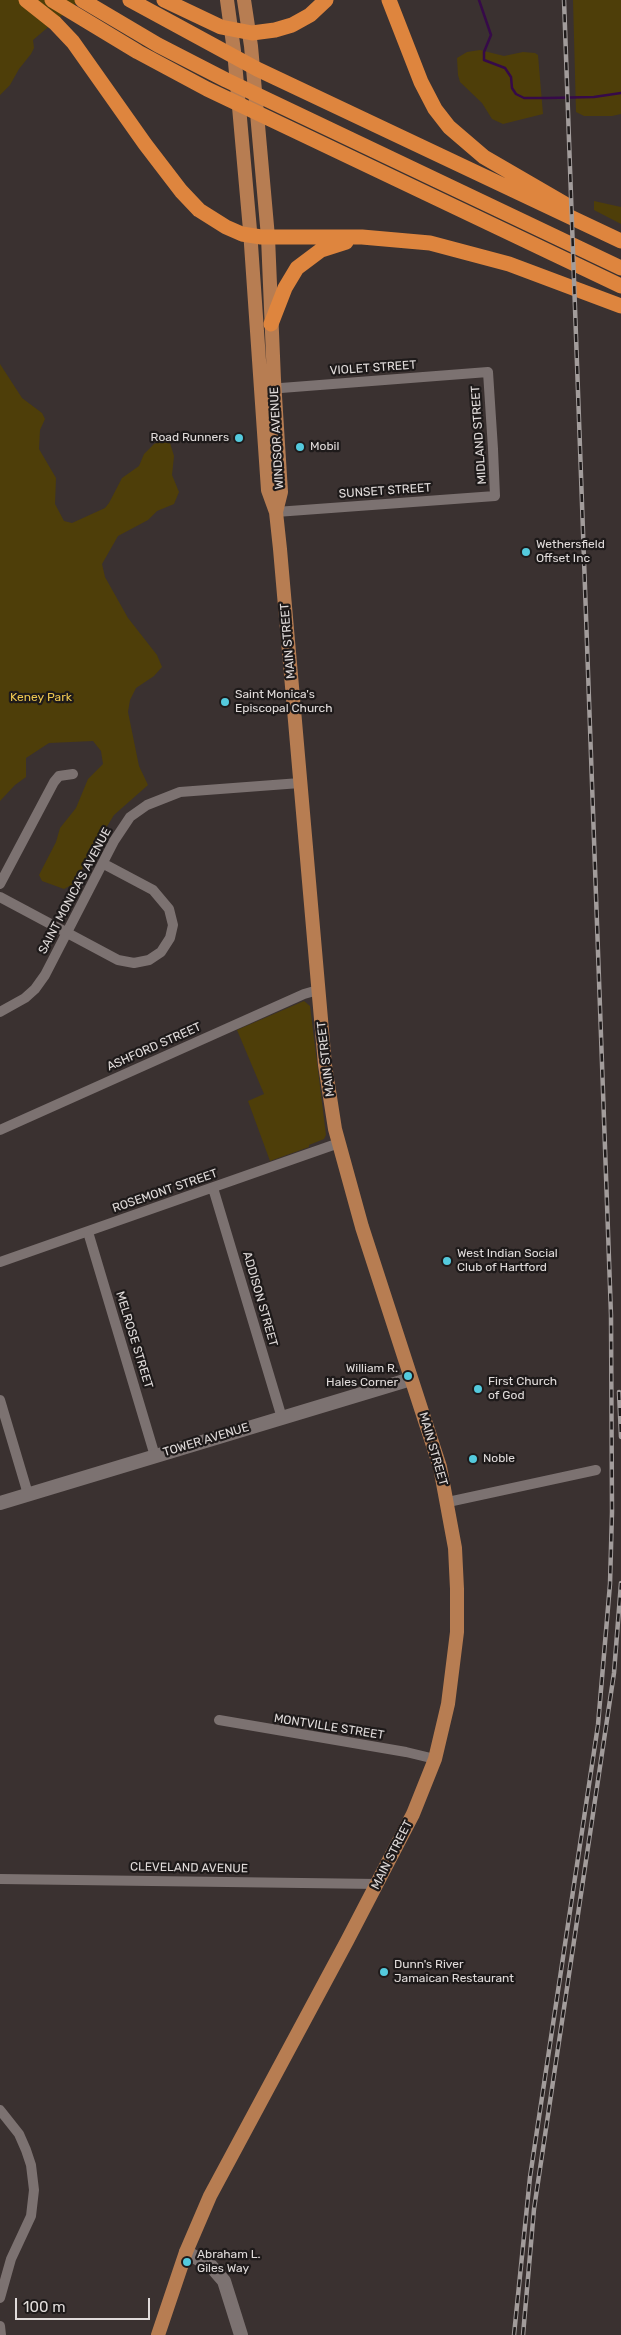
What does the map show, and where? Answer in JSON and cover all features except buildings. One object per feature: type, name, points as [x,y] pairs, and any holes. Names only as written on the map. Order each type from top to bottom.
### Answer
[{"type":"highway","points":[[26,0],[55,23],[73,42],[144,144],[188,199],[199,210],[236,232],[251,236],[268,237],[377,237],[418,241],[452,248],[542,276],[621,306]]},
{"type":"highway","points":[[52,0],[138,52],[218,94],[621,286]]},
{"type":"highway","points":[[82,0],[151,41],[598,253],[621,268]]},
{"type":"highway","points":[[99,0],[215,70]]},
{"type":"highway","points":[[130,0],[213,46],[274,76],[539,196],[621,240]]},
{"type":"highway","points":[[164,0],[212,23],[241,32],[270,31],[301,20],[326,0]]},
{"type":"highway","points":[[389,0],[421,82],[444,121],[464,142],[539,196]]},
{"type":"highway","points":[[264,324],[297,268],[308,259],[334,244],[377,237]]},
{"type":"highway","points":[[598,253],[621,259]]},
{"type":"main road","name":"WINDSOR AVENUE","points":[[227,0],[236,66],[251,236],[264,324],[269,417],[268,490],[276,512]]},
{"type":"main road","name":"WINDSOR AVENUE","points":[[244,0],[252,46],[268,237],[264,324]]},
{"type":"main road","name":"MAIN STREET","points":[[158,2335],[186,2252],[210,2196],[378,1884],[413,1814],[435,1759],[448,1704],[457,1632],[456,1559],[448,1502],[434,1445],[362,1228],[339,1143],[324,1065],[276,512]]},
{"type":"main road","name":"TOWER AVENUE","points":[[0,1502],[411,1379]]},
{"type":"main road","points":[[186,2252],[211,2266],[224,2281],[241,2335]]},
{"type":"street","name":"VIOLET STREET","points":[[268,389],[488,372]]},
{"type":"street","name":"MIDLAND STREET","points":[[488,372],[495,496]]},
{"type":"street","name":"SUNSET STREET","points":[[276,512],[495,496]]},
{"type":"street","points":[[0,884],[54,782],[59,776],[73,774]]},
{"type":"street","name":"SAINT MONICA'S AVENUE","points":[[0,1012],[25,998],[35,988],[68,932],[114,841],[130,817],[147,804],[185,791],[300,783]]},
{"type":"street","points":[[0,897],[118,960],[134,963],[156,956],[170,938],[172,918],[161,896],[104,864]]},
{"type":"street","name":"ASHFORD STREET","points":[[0,1130],[296,998],[318,990]]},
{"type":"street","name":"ROSEMONT STREET","points":[[0,1262],[339,1143]]},
{"type":"street","name":"ADDISON STREET","points":[[213,1188],[282,1418]]},
{"type":"street","name":"MELROSE STREET","points":[[88,1232],[155,1456]]},
{"type":"street","points":[[0,1400],[28,1494]]},
{"type":"street","points":[[448,1502],[596,1470]]},
{"type":"street","name":"MONTVILLE STREET","points":[[219,1720],[406,1752],[435,1759]]},
{"type":"street","name":"CLEVELAND AVENUE","points":[[0,1879],[378,1884]]},
{"type":"street","points":[[0,2110],[19,2134],[26,2150],[31,2165],[34,2190],[31,2216],[11,2259],[0,2298]]},
{"type":"street","points":[[0,2326],[1,2335]]},
{"type":"green space","points":[[0,0],[80,0],[33,40],[34,48],[31,54],[19,69],[10,85],[0,95]]},
{"type":"green space","points":[[573,0],[621,0],[621,114],[612,116],[584,116],[576,112]]},
{"type":"green space","points":[[480,50],[504,56],[523,52],[538,55],[543,114],[503,124],[492,119],[482,103],[460,82],[458,75],[457,58],[467,52]]},
{"type":"green space","points":[[594,201],[621,207],[621,224],[594,210]]},
{"type":"green space","name":"Keney Park","points":[[0,364],[22,398],[42,413],[45,419],[40,430],[39,449],[56,478],[55,504],[64,521],[72,523],[105,508],[122,478],[139,466],[144,454],[154,444],[166,439],[170,443],[174,456],[172,475],[179,492],[174,504],[157,511],[148,520],[118,536],[102,564],[105,577],[128,618],[157,655],[162,667],[154,676],[136,688],[130,700],[128,712],[139,766],[148,785],[114,815],[85,862],[77,882],[64,889],[42,881],[39,875],[56,842],[60,828],[76,808],[88,779],[103,764],[101,751],[93,741],[49,743],[26,758],[26,777],[15,785],[0,801]]},
{"type":"green space","points":[[304,1001],[310,1006],[326,1135],[324,1139],[309,1145],[309,1147],[270,1161],[248,1101],[264,1094],[237,1030]]},
{"type":"waterway","points":[[479,0],[491,35],[484,52],[484,60],[505,68],[511,77],[512,88],[516,94],[524,98],[547,98],[594,97],[621,93]]},
{"type":"railway","points":[[514,2335],[530,2177],[598,1725],[610,1584],[612,1512],[611,1315],[564,0]]},
{"type":"railway","points":[[619,1392],[621,1437]]},
{"type":"railway","points":[[523,2335],[534,2209],[614,1673],[621,1583]]},
{"type":"place","name":"Road Runners","points":[[239,438]]},
{"type":"place","name":"Mobil","points":[[300,447]]},
{"type":"place","name":"Wethersfield Offset Inc","points":[[526,552]]},
{"type":"place","name":"Saint Monica's Episcopal Church","points":[[225,702]]},
{"type":"place","name":"West Indian Social Club of Hartford","points":[[447,1261]]},
{"type":"place","name":"William R. Hales Corner","points":[[408,1376]]},
{"type":"place","name":"First Church of God","points":[[478,1389]]},
{"type":"place","name":"Noble","points":[[473,1459]]},
{"type":"place","name":"Dunn's River Jamaican Restaurant","points":[[384,1972]]},
{"type":"place","name":"Abraham L. Giles Way","points":[[187,2262]]}]
